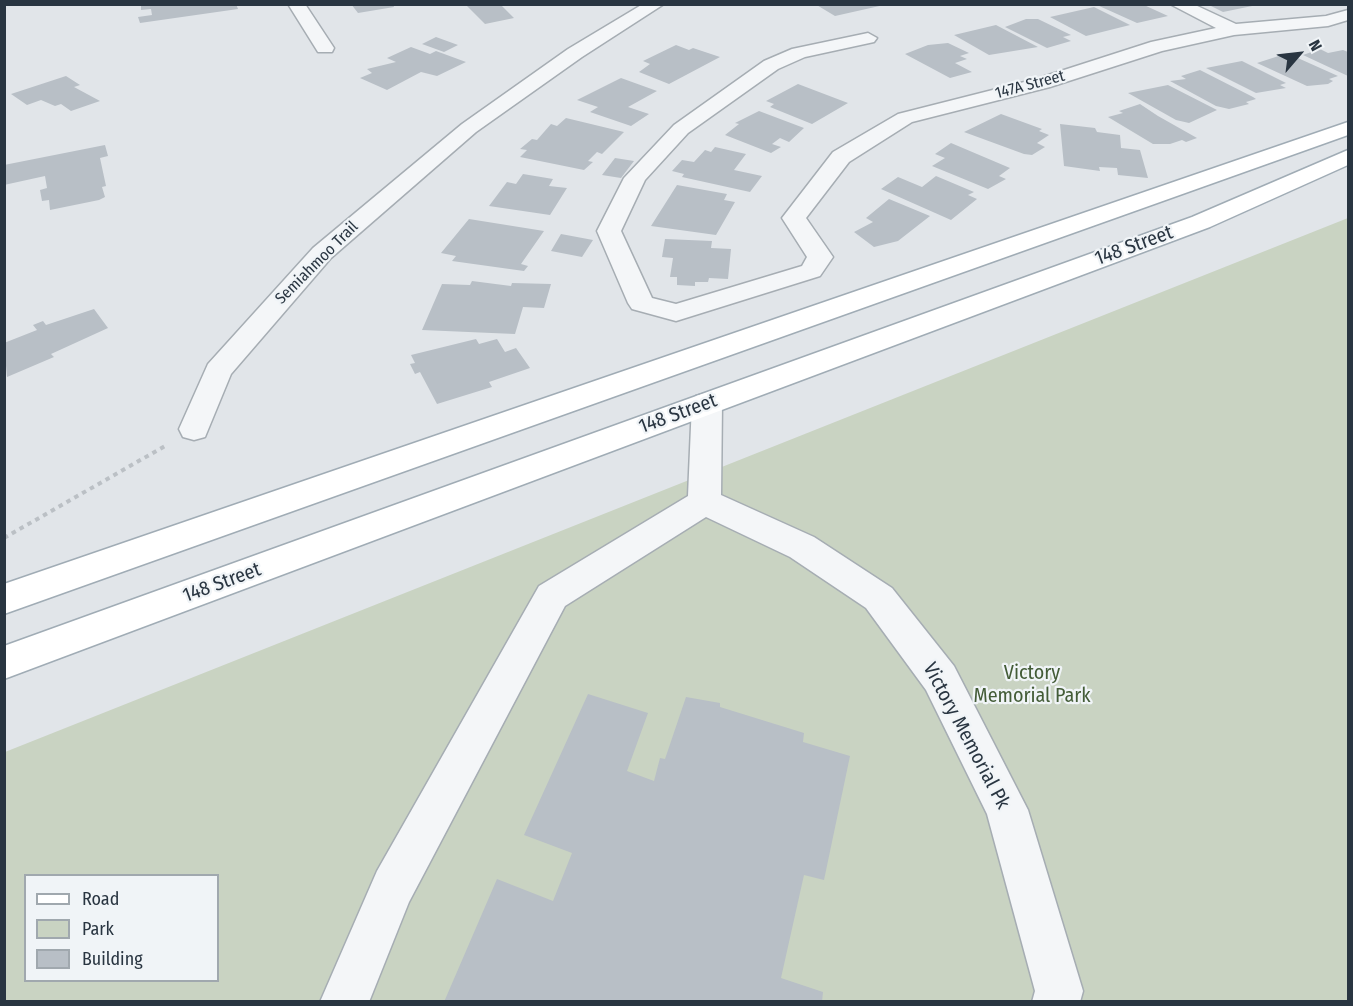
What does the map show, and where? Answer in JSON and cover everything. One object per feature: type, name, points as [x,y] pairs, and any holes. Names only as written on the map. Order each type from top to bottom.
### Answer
[{"type":"main road","name":"148 Street","points":[[4,599],[1348,128]]},
{"type":"main road","name":"148 Street","points":[[4,663],[1201,222],[1348,157]]},
{"type":"street","points":[[296,4],[325,48]]},
{"type":"street","name":"Semiahmoo Trail","points":[[194,429],[218,370],[322,254],[469,128],[575,53],[656,4]]},
{"type":"street","points":[[1178,4],[1234,30]]},
{"type":"street","name":"147A Street","points":[[868,38],[799,53],[771,65],[681,129],[635,178],[609,231],[641,303],[676,313],[811,271],[820,257],[794,218],[841,157],[905,118],[1043,83],[1158,46],[1234,30],[1328,21],[1348,15]]},
{"type":"street","points":[[344,1002],[393,887],[552,596],[704,502],[708,403]]},
{"type":"street","name":"Victory Memorial Pk","points":[[704,502],[802,548],[879,598],[940,678],[1007,810],[1060,998]]},
{"type":"path","points":[[4,538],[194,429]]},
{"type":"green space","name":"Victory Memorial Park","points":[[1348,218],[1348,1001],[5,1002],[5,752]]},
{"type":"building","points":[[141,4],[236,4],[238,9],[140,23],[138,17],[152,15],[151,9],[141,10]]},
{"type":"building","points":[[351,4],[393,4],[394,7],[358,13]]},
{"type":"building","points":[[500,4],[514,18],[485,24],[467,6]]},
{"type":"building","points":[[815,4],[884,4],[884,5],[835,16]]},
{"type":"building","points":[[1207,4],[1257,4],[1257,5],[1223,12]]},
{"type":"building","points":[[1097,5],[1144,5],[1168,16],[1137,23]]},
{"type":"building","points":[[1094,7],[1130,25],[1086,36],[1050,17]]},
{"type":"building","points":[[1026,19],[1038,19],[1071,35],[1063,37],[1071,41],[1047,48],[1005,27]]},
{"type":"building","points":[[996,25],[1038,47],[989,55],[954,35]]},
{"type":"building","points":[[436,37],[458,45],[444,52],[422,44]]},
{"type":"building","points":[[948,43],[969,53],[960,56],[967,59],[955,63],[972,72],[950,78],[905,54],[928,45]]},
{"type":"building","points":[[676,45],[720,57],[669,84],[639,72],[650,64],[643,61]]},
{"type":"building","points":[[411,47],[430,54],[436,51],[466,62],[437,76],[421,72],[387,90],[360,78],[372,73],[367,69],[396,62],[387,58]]},
{"type":"building","points":[[1320,49],[1328,53],[1343,50],[1348,52],[1348,76],[1303,55]]},
{"type":"building","points":[[1288,53],[1338,76],[1329,79],[1333,81],[1328,84],[1307,86],[1257,63]]},
{"type":"building","points":[[1242,61],[1286,83],[1280,85],[1286,88],[1256,93],[1206,68]]},
{"type":"building","points":[[1200,70],[1256,99],[1246,102],[1249,104],[1229,109],[1216,106],[1170,81],[1186,79],[1181,76]]},
{"type":"building","points":[[66,76],[80,85],[74,87],[100,101],[71,111],[61,104],[55,106],[41,100],[27,105],[11,94]]},
{"type":"building","points":[[621,78],[657,91],[628,107],[649,114],[631,126],[590,112],[598,107],[577,100]]},
{"type":"building","points":[[798,84],[848,103],[812,124],[770,107],[774,104],[766,101]]},
{"type":"building","points":[[1168,85],[1217,110],[1189,123],[1176,120],[1128,93]]},
{"type":"building","points":[[1140,104],[1197,138],[1186,142],[1182,140],[1170,144],[1153,144],[1108,117],[1123,113],[1119,111]]},
{"type":"building","points":[[759,111],[804,128],[789,142],[780,138],[772,144],[781,147],[771,153],[725,135],[739,124],[735,123]]},
{"type":"building","points":[[1001,114],[1042,129],[1039,131],[1049,135],[1037,143],[1045,147],[1032,155],[1024,154],[964,132]]},
{"type":"building","points":[[566,118],[624,132],[602,154],[597,152],[588,161],[593,162],[584,170],[520,157],[527,150],[520,149],[532,139],[537,140],[551,124],[557,126]]},
{"type":"building","points":[[1060,124],[1095,128],[1097,132],[1120,135],[1121,148],[1140,150],[1148,178],[1118,175],[1117,168],[1099,167],[1100,171],[1064,166]]},
{"type":"building","points":[[951,143],[1010,168],[999,176],[1006,179],[988,189],[932,166],[945,158],[935,154]]},
{"type":"building","points":[[105,145],[108,156],[100,158],[106,186],[102,187],[105,197],[99,200],[50,210],[49,200],[42,201],[40,190],[47,188],[45,176],[4,185],[4,165]]},
{"type":"building","points":[[715,147],[746,154],[734,170],[762,176],[750,192],[682,177],[684,174],[672,171],[682,160],[694,162],[705,150],[711,152]]},
{"type":"building","points":[[615,158],[634,161],[621,178],[602,175]]},
{"type":"building","points":[[523,174],[553,179],[549,186],[567,188],[550,215],[489,206],[507,182],[516,184]]},
{"type":"building","points":[[936,176],[974,192],[968,195],[977,199],[951,220],[881,189],[898,177],[922,187]]},
{"type":"building","points":[[677,185],[727,194],[724,200],[735,202],[716,235],[651,226]]},
{"type":"building","points":[[889,199],[930,216],[898,241],[874,247],[854,232],[873,222],[866,218]]},
{"type":"building","points":[[469,219],[544,231],[521,264],[528,266],[524,271],[452,261],[456,256],[441,253]]},
{"type":"building","points":[[561,234],[593,240],[582,257],[551,251]]},
{"type":"building","points":[[665,239],[712,241],[711,248],[731,249],[728,279],[709,278],[708,282],[695,282],[695,286],[677,285],[677,277],[670,277],[673,258],[662,257]]},
{"type":"building","points":[[472,281],[511,286],[512,283],[551,284],[544,308],[523,307],[515,334],[422,330],[442,284],[470,285]]},
{"type":"building","points":[[94,309],[108,328],[51,354],[54,357],[7,377],[4,343],[37,330],[33,325],[43,321],[46,325]]},
{"type":"building","points":[[476,339],[479,344],[497,339],[505,352],[516,348],[530,368],[489,382],[492,387],[437,404],[420,372],[415,374],[410,364],[415,363],[411,355]]},
{"type":"building","points":[[588,694],[648,713],[627,771],[654,781],[660,758],[665,759],[686,697],[720,703],[720,707],[804,733],[803,742],[850,756],[824,880],[804,875],[781,978],[823,992],[822,1002],[444,1002],[497,879],[553,901],[572,853],[524,835]]}]
